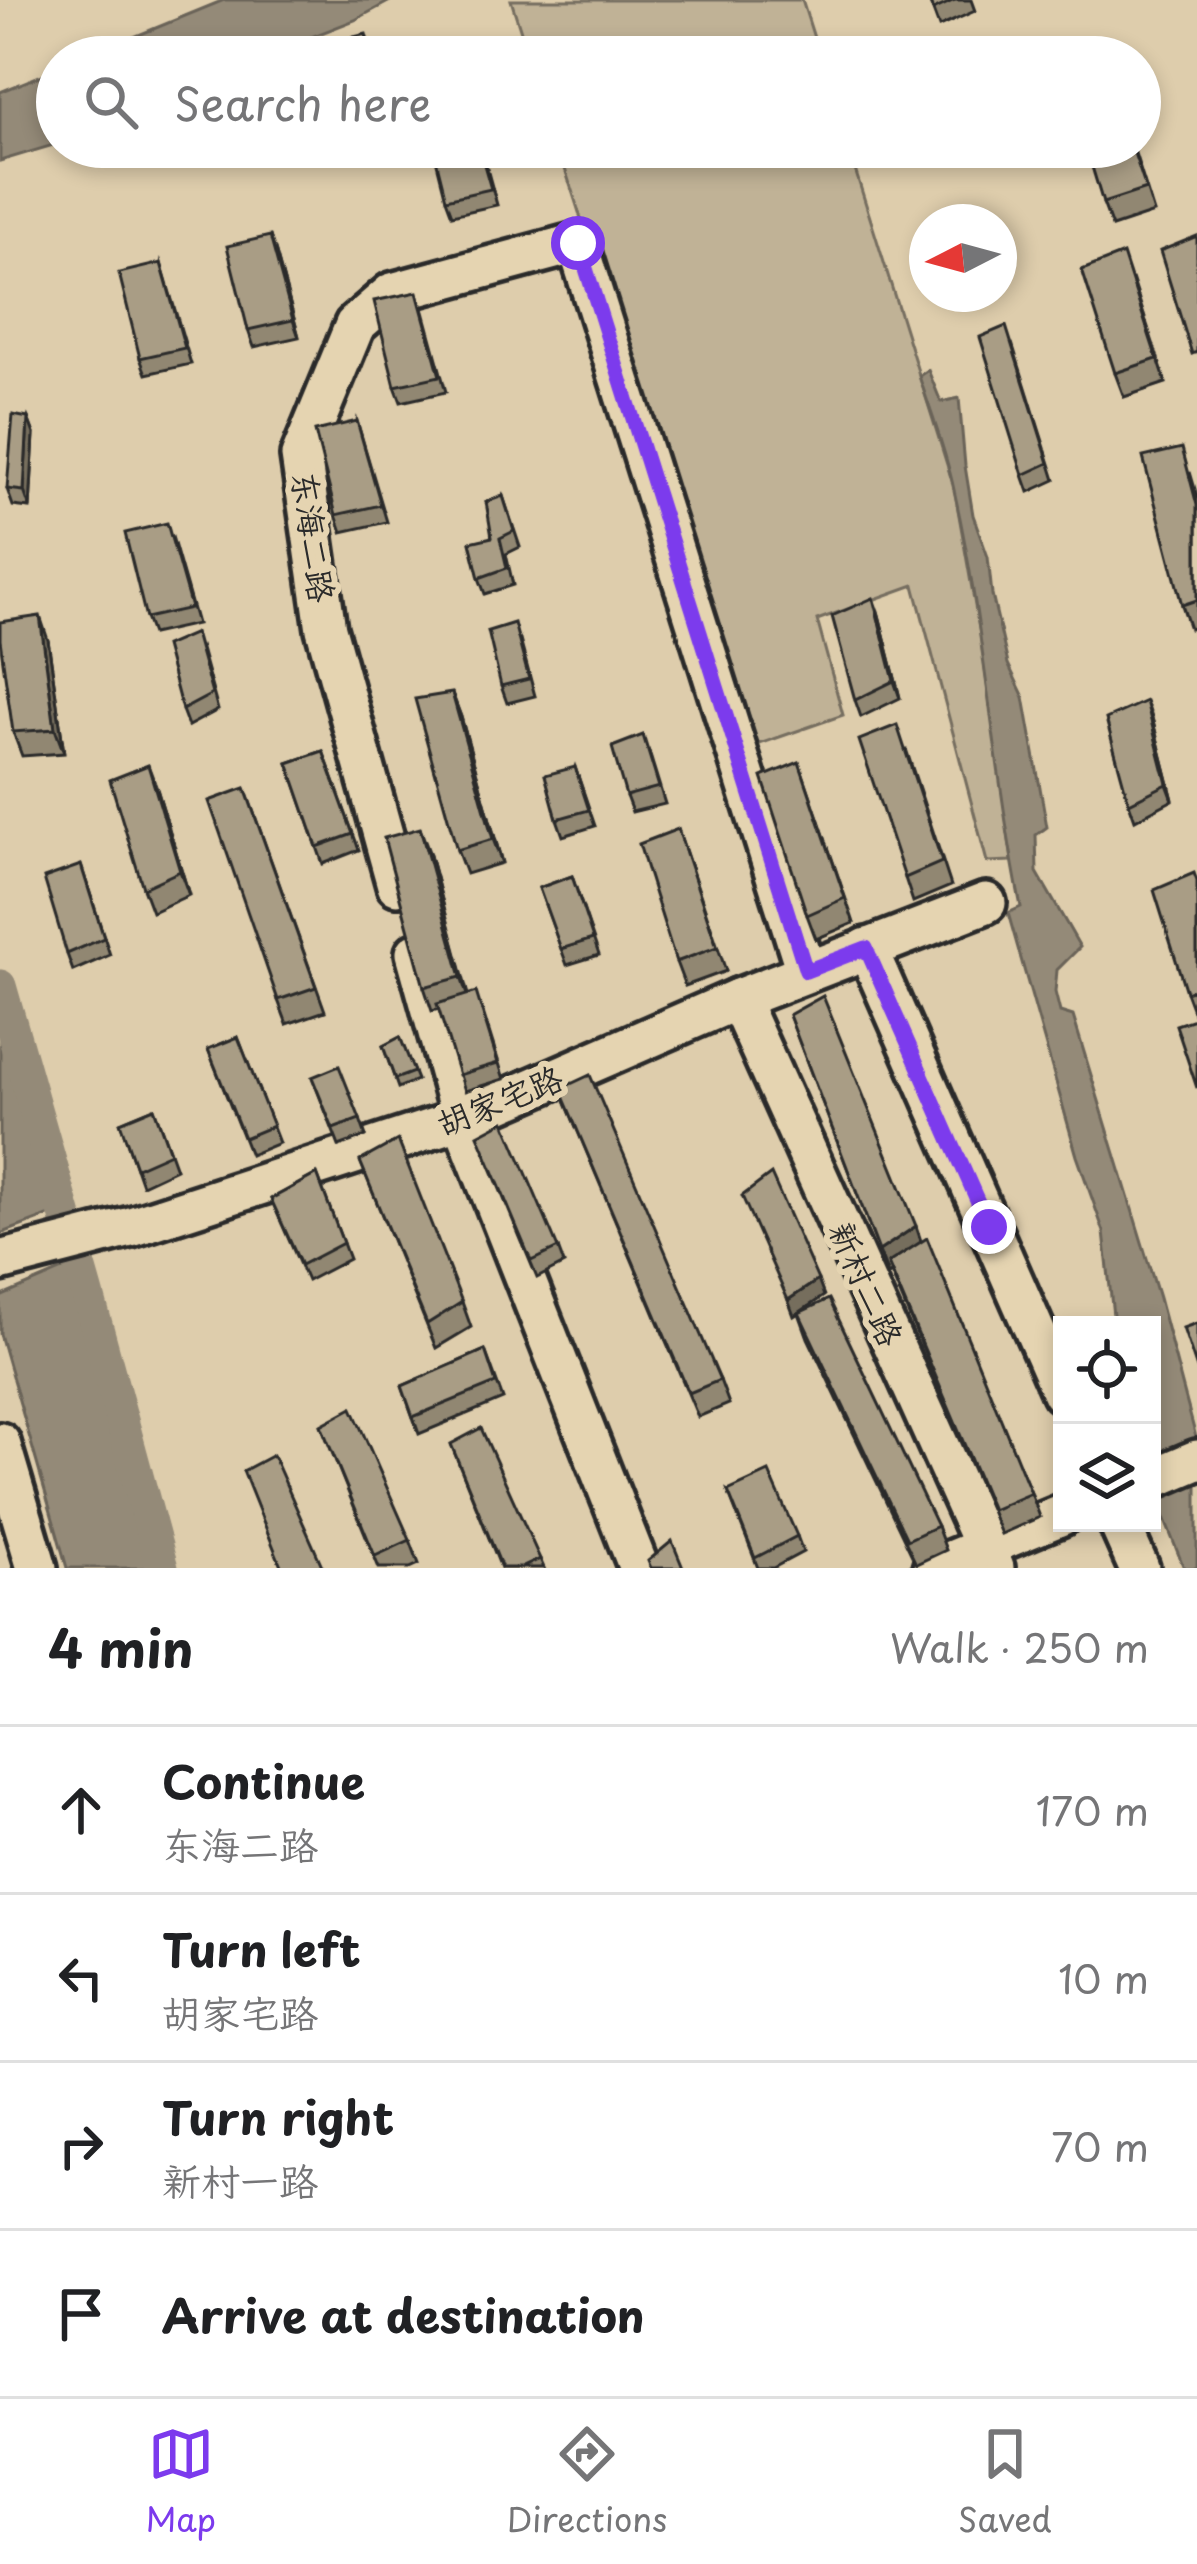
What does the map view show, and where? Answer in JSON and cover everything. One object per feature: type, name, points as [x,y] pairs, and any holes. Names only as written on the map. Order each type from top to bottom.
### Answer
[{"type":"street","name":"东海二路","points":[[638,1568],[462,1119],[326,629],[301,456],[355,325],[392,293],[578,243],[806,971]]},
{"type":"street","name":"胡家宅路","points":[[0,1261],[131,1227],[462,1119],[806,971],[986,903]]},
{"type":"street","points":[[866,948],[1053,1373]]},
{"type":"street","name":"新村二路","points":[[739,999],[989,1558]]},
{"type":"street","points":[[0,1443],[37,1568]]},
{"type":"street","points":[[1161,1475],[1197,1460]]},
{"type":"street","points":[[933,1568],[989,1558],[1053,1520]]},
{"type":"street","points":[[1123,1532],[1139,1568]]},
{"type":"shaded area","points":[[224,0],[392,0],[314,36],[136,36]]},
{"type":"shaded area","points":[[511,0],[802,0],[813,36],[522,36]]},
{"type":"shaded area","points":[[36,77],[36,150],[0,161],[0,92]]},
{"type":"shaded area","points":[[565,168],[855,168],[954,487],[1012,861],[987,862],[914,585],[817,620],[843,715],[751,747]]},
{"type":"shaded area","points":[[928,370],[941,402],[959,398],[973,515],[988,557],[1008,664],[1024,697],[1047,827],[1036,835],[1037,872],[1080,947],[1057,970],[1055,992],[1060,1012],[1073,1016],[1159,1298],[1197,1441],[1197,1447],[1161,1461],[1161,1316],[1113,1316],[1104,1232],[1077,1156],[1008,913],[1021,907],[965,542],[947,461],[919,376]]},
{"type":"shaded area","points":[[0,986],[64,1210],[0,1234]]},
{"type":"shaded area","points":[[79,1263],[160,1568],[67,1568],[0,1334],[0,1297]]},
{"type":"shaded area","points":[[1197,1475],[1197,1568],[1184,1568],[1161,1510],[1161,1485]]},
{"type":"building","points":[[929,0],[955,0],[933,10]]},
{"type":"building","points":[[438,168],[485,168],[491,189],[446,199]]},
{"type":"building","points":[[1092,168],[1139,168],[1146,189],[1103,203]]},
{"type":"building","points":[[270,236],[293,320],[248,330],[227,246]]},
{"type":"building","points":[[1197,236],[1197,352],[1192,354],[1160,251]]},
{"type":"building","points":[[1123,254],[1157,359],[1115,373],[1082,270]]},
{"type":"building","points":[[161,263],[185,348],[140,358],[119,273]]},
{"type":"building","points":[[417,292],[440,376],[395,386],[374,301]]},
{"type":"building","points":[[1006,326],[1049,463],[1023,475],[980,337]]},
{"type":"building","points":[[13,415],[28,418],[24,491],[7,489]]},
{"type":"building","points":[[357,421],[381,505],[336,515],[315,431]]},
{"type":"building","points":[[1182,448],[1197,505],[1197,600],[1182,605],[1143,457]]},
{"type":"building","points":[[503,496],[514,531],[500,538],[507,568],[479,578],[470,542],[492,537],[486,502]]},
{"type":"building","points":[[167,523],[191,608],[146,618],[125,533]]},
{"type":"building","points":[[873,598],[894,681],[855,700],[832,616]]},
{"type":"building","points":[[40,616],[55,729],[13,732],[0,622]]},
{"type":"building","points":[[514,623],[529,679],[501,686],[488,631]]},
{"type":"building","points":[[195,633],[212,694],[182,710],[165,646]]},
{"type":"building","points":[[452,693],[493,839],[457,850],[415,699]]},
{"type":"building","points":[[1146,701],[1167,784],[1129,803],[1106,719]]},
{"type":"building","points":[[897,725],[942,862],[905,878],[859,740]]},
{"type":"building","points":[[643,735],[659,787],[626,796],[612,747]]},
{"type":"building","points":[[323,751],[353,834],[317,847],[288,763]]},
{"type":"building","points":[[799,762],[845,898],[807,915],[762,777]]},
{"type":"building","points":[[148,765],[180,871],[143,888],[110,780]]},
{"type":"building","points":[[575,767],[589,810],[557,819],[545,775]]},
{"type":"building","points":[[245,788],[316,987],[278,1000],[209,801]]},
{"type":"building","points":[[420,828],[461,977],[424,987],[384,838]]},
{"type":"building","points":[[678,829],[717,947],[676,962],[639,844]]},
{"type":"building","points":[[81,865],[104,938],[67,954],[44,878]]},
{"type":"building","points":[[1194,873],[1197,988],[1186,992],[1154,890]]},
{"type":"building","points":[[572,876],[593,939],[561,949],[539,888]]},
{"type":"building","points":[[476,992],[498,1063],[459,1075],[437,1004]]},
{"type":"building","points":[[823,996],[916,1226],[879,1251],[789,1015]]},
{"type":"building","points":[[1197,1018],[1197,1088],[1176,1025]]},
{"type":"building","points":[[238,1037],[273,1126],[244,1138],[208,1049]]},
{"type":"building","points":[[400,1037],[414,1072],[395,1079],[383,1046]]},
{"type":"building","points":[[339,1066],[360,1119],[333,1129],[312,1077]]},
{"type":"building","points":[[590,1075],[720,1380],[689,1393],[560,1089]]},
{"type":"building","points":[[154,1108],[170,1153],[136,1168],[120,1122]]},
{"type":"building","points":[[504,1121],[558,1248],[531,1261],[478,1135]]},
{"type":"building","points":[[398,1140],[462,1302],[427,1324],[360,1161]]},
{"type":"building","points":[[317,1174],[343,1243],[301,1265],[271,1199]]},
{"type":"building","points":[[771,1174],[818,1280],[788,1300],[742,1196]]},
{"type":"building","points":[[927,1238],[1031,1493],[992,1510],[888,1263]]},
{"type":"building","points":[[829,1299],[937,1526],[907,1540],[799,1313]]},
{"type":"building","points":[[1197,1323],[1197,1369],[1183,1328]]},
{"type":"building","points":[[485,1350],[496,1383],[413,1417],[402,1386]]},
{"type":"building","points":[[352,1408],[410,1540],[375,1556],[321,1425]]},
{"type":"building","points":[[481,1428],[540,1559],[521,1568],[502,1568],[451,1444]]},
{"type":"building","points":[[273,1455],[323,1568],[282,1568],[243,1471]]},
{"type":"building","points":[[769,1472],[797,1536],[755,1558],[728,1491]]},
{"type":"building","points":[[672,1541],[683,1568],[651,1568],[648,1561]]},
{"type":"waterway","points":[[0,986],[162,1568]]},
{"type":"route","points":[[578,243],[806,971],[866,948],[989,1227]]}]
